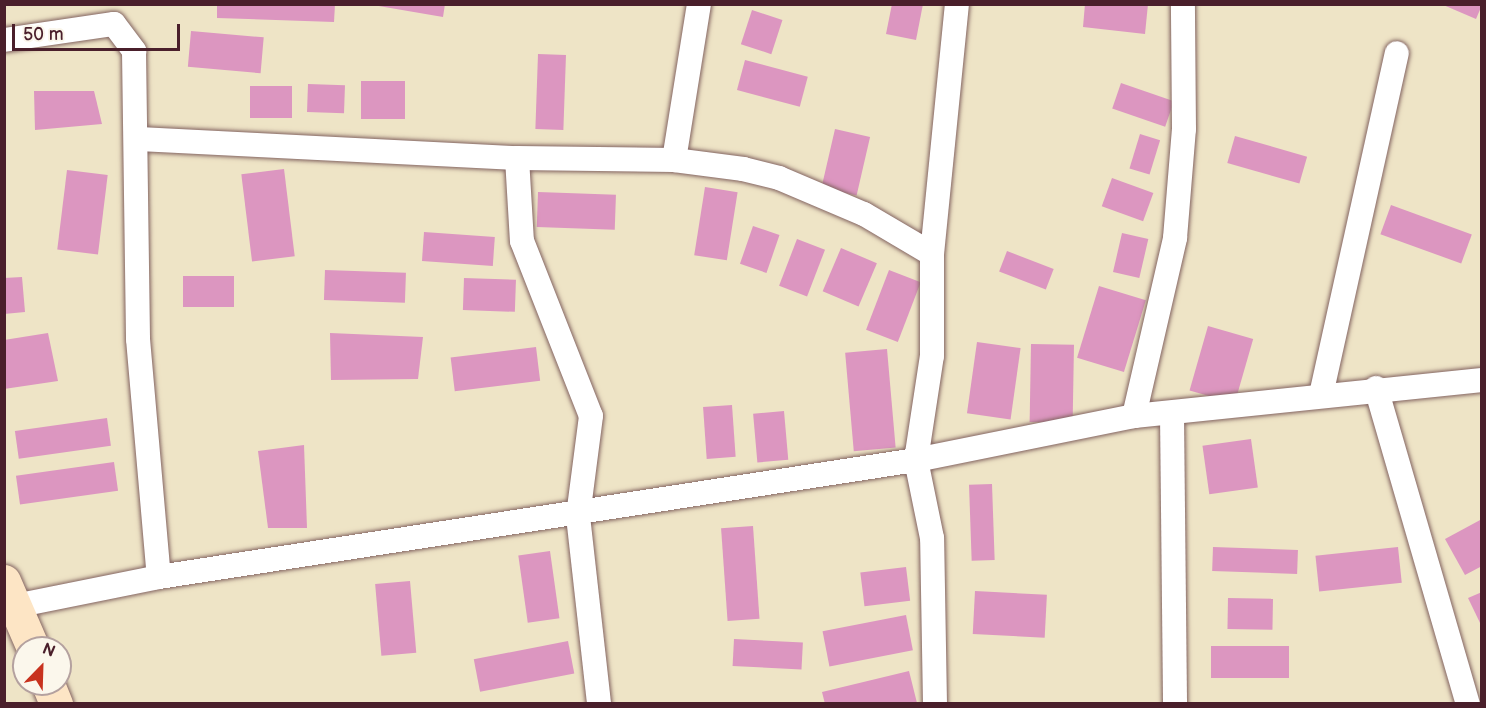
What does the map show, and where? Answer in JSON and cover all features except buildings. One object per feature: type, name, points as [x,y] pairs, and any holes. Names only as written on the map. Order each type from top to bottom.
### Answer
[{"type":"main road","points":[[10,593],[28,636]]},
{"type":"street","points":[[674,159],[699,4]]},
{"type":"street","points":[[935,704],[932,538],[916,460],[932,356],[932,254],[957,4]]},
{"type":"street","points":[[1134,416],[1175,238],[1184,129],[1184,4]]},
{"type":"street","points":[[4,40],[114,24],[134,51],[139,139],[138,339],[159,577]]},
{"type":"street","points":[[1321,395],[1396,53]]},
{"type":"street","points":[[139,139],[517,158],[674,159],[779,178],[864,214],[932,254]]},
{"type":"street","points":[[517,158],[522,241],[591,416],[579,516],[599,704]]},
{"type":"street","points":[[10,593],[159,577],[579,516],[916,460],[1134,416],[1172,414],[1376,388],[1482,380]]},
{"type":"street","points":[[1376,388],[1468,704]]},
{"type":"street","points":[[1172,414],[1174,704]]}]
